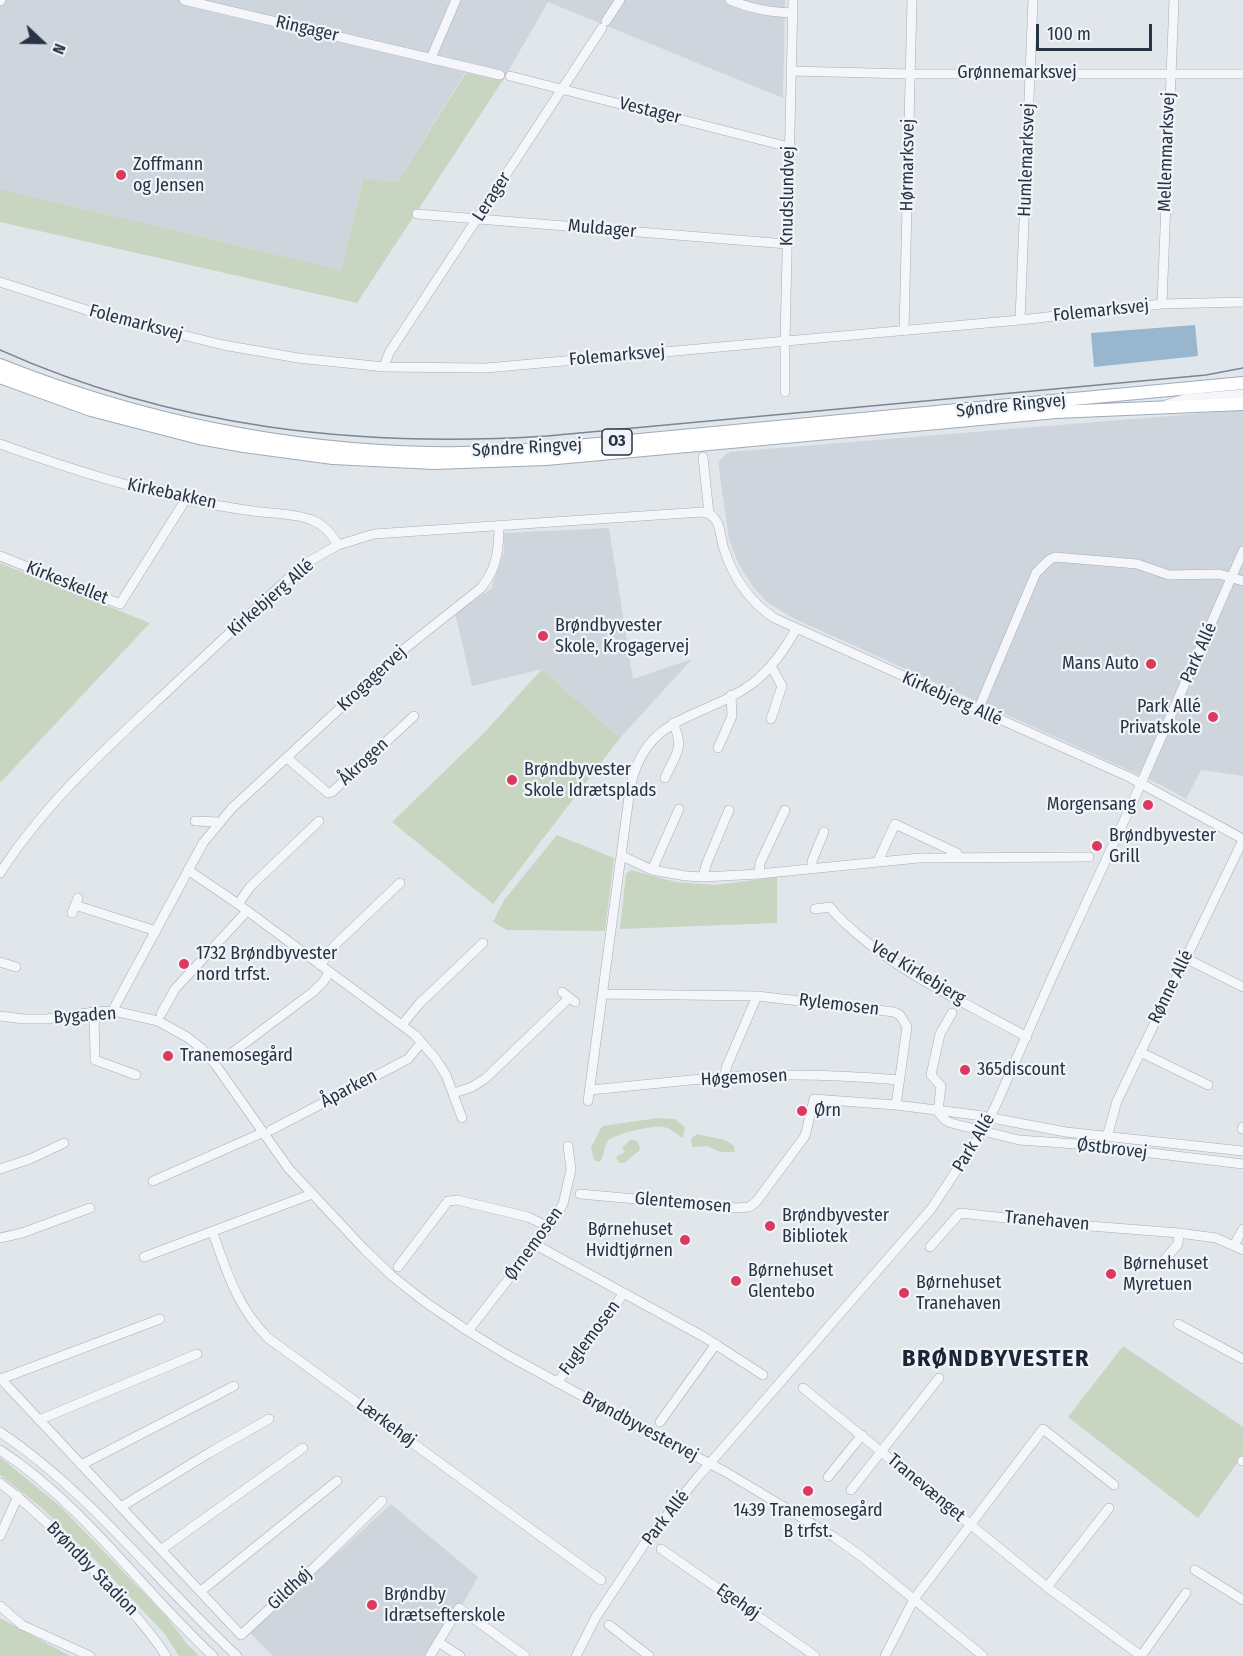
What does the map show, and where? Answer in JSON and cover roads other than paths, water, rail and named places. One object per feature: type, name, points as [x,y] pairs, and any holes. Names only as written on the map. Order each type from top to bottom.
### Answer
[{"type":"main road","name":"Søndre Ringvej","points":[[0,365],[93,399],[203,428],[291,443],[372,451],[433,453],[555,448],[1243,383]]},
{"type":"main road","name":"Søndre Ringvej","points":[[0,377],[91,410],[199,438],[333,458],[434,464],[546,459],[1056,412],[1243,404]]},
{"type":"street","name":"Ringager","points":[[184,0],[500,75]]},
{"type":"street","points":[[431,58],[456,0]]},
{"type":"street","name":"Lerager","points":[[384,367],[389,353],[620,0]]},
{"type":"street","points":[[730,0],[750,9],[792,14]]},
{"type":"street","name":"Knudslundvej","points":[[785,392],[784,340],[793,0]]},
{"type":"street","name":"Hørmarksvej","points":[[904,331],[912,0]]},
{"type":"street","name":"Humlemarksvej","points":[[1020,320],[1033,0]]},
{"type":"street","name":"Mellemmarksvej","points":[[1162,304],[1174,0]]},
{"type":"street","name":"Grønnemarksvej","points":[[791,71],[910,74],[1243,74]]},
{"type":"street","name":"Vestager","points":[[510,76],[789,147]]},
{"type":"street","name":"Muldager","points":[[417,214],[787,244]]},
{"type":"street","name":"Folemarksvej","points":[[0,282],[102,315],[223,345],[298,358],[384,367],[486,368],[904,331],[1162,304],[1243,302]]},
{"type":"street","points":[[1162,406],[1184,399],[1243,394]]},
{"type":"street","name":"Kirkebakken","points":[[0,444],[108,480],[186,499],[251,511],[301,517],[321,525],[338,545]]},
{"type":"street","name":"Kirkebjerg Allé","points":[[703,457],[709,514]]},
{"type":"street","name":"Kirkeskellet","points":[[0,556],[120,604],[186,499]]},
{"type":"street","name":"Kirkebjerg Allé","points":[[0,873],[48,808],[99,754],[303,565],[338,545],[374,534],[702,512],[709,514],[718,524],[730,566],[738,582],[761,608],[774,618],[1141,784],[1243,839]]},
{"type":"street","name":"Krogagervej","points":[[114,1011],[203,843],[219,822],[403,650],[481,588],[491,575],[496,561],[499,525]]},
{"type":"street","name":"Park Allé","points":[[576,1656],[601,1609],[647,1540],[931,1209],[982,1132],[1141,784],[1243,551]]},
{"type":"street","points":[[978,710],[1036,573],[1055,557],[1132,563],[1169,575],[1219,574],[1243,581]]},
{"type":"street","points":[[588,1101],[630,789],[635,770],[657,734],[673,723],[752,684],[771,666],[796,629]]},
{"type":"street","points":[[771,666],[782,686],[771,719]]},
{"type":"street","points":[[718,748],[732,716],[731,695]]},
{"type":"street","name":"Åkrogen","points":[[286,758],[328,793],[332,792],[414,716]]},
{"type":"street","points":[[665,778],[680,746],[681,739],[673,723]]},
{"type":"street","points":[[652,870],[679,809]]},
{"type":"street","points":[[704,877],[706,865],[729,810]]},
{"type":"street","points":[[759,874],[760,863],[785,810]]},
{"type":"street","points":[[195,820],[219,822]]},
{"type":"street","points":[[238,904],[249,887],[319,821]]},
{"type":"street","points":[[878,861],[895,824],[957,853],[958,857]]},
{"type":"street","points":[[812,868],[812,861],[824,832]]},
{"type":"street","name":"Rønne Allé","points":[[1107,1137],[1113,1110],[1243,839]]},
{"type":"street","points":[[622,856],[652,870],[704,877],[759,874],[878,861],[958,857],[1089,857]]},
{"type":"street","points":[[188,870],[238,904],[422,1042],[435,1058],[454,1093],[462,1118]]},
{"type":"street","points":[[320,965],[335,945],[400,883]]},
{"type":"street","points":[[75,905],[156,930]]},
{"type":"street","name":"Ved Kirkebjerg","points":[[815,909],[830,907],[837,916],[875,949],[928,982],[1027,1036]]},
{"type":"street","points":[[161,1014],[175,989],[247,911]]},
{"type":"street","points":[[402,1025],[418,1004],[483,943]]},
{"type":"street","points":[[1185,958],[1243,987]]},
{"type":"street","points":[[0,962],[16,967]]},
{"type":"street","points":[[225,1058],[312,992],[323,982],[329,972]]},
{"type":"street","name":"Rylemosen","points":[[603,994],[757,996],[894,1012],[900,1015],[907,1027],[896,1105]]},
{"type":"street","points":[[725,1077],[726,1068],[757,996]]},
{"type":"street","points":[[454,1093],[472,1087],[486,1078],[568,997]]},
{"type":"street","name":"Bygaden","points":[[0,1016],[47,1019],[114,1011],[158,1021],[169,1026],[201,1048],[215,1064],[267,1131],[309,1191]]},
{"type":"street","points":[[94,1012],[95,1060],[136,1075]]},
{"type":"street","points":[[938,1112],[941,1086],[931,1075],[939,1035],[952,1013]]},
{"type":"street","name":"Åparken","points":[[267,1131],[408,1059],[422,1042]]},
{"type":"street","points":[[1140,1052],[1208,1085]]},
{"type":"street","name":"Høgemosen","points":[[590,1090],[725,1077],[810,1075],[899,1080]]},
{"type":"street","name":"Glentemosen","points":[[580,1194],[736,1208],[749,1207],[756,1202],[806,1136],[814,1099],[896,1105],[990,1118]]},
{"type":"street","name":"Glentemosen","points":[[938,1112],[951,1123],[982,1132]]},
{"type":"street","name":"Østbrovej","points":[[990,1118],[1052,1130],[1243,1151]]},
{"type":"street","points":[[153,1181],[267,1131]]},
{"type":"street","name":"Østbrovej","points":[[982,1132],[1019,1140],[1076,1144],[1243,1164]]},
{"type":"street","points":[[0,1169],[30,1159],[64,1143]]},
{"type":"street","name":"Ørnemosen","points":[[468,1332],[536,1245],[564,1204],[571,1170],[568,1146]]},
{"type":"street","points":[[144,1257],[213,1233],[309,1191]]},
{"type":"street","name":"Brøndbyvestervej","points":[[309,1191],[392,1276],[468,1332],[557,1383],[710,1464],[834,1537],[983,1656]]},
{"type":"street","points":[[398,1267],[448,1202],[457,1200],[528,1217],[549,1227]]},
{"type":"street","points":[[0,1238],[22,1233],[90,1209]]},
{"type":"street","name":"Tranehaven","points":[[930,1247],[960,1213],[1179,1233],[1216,1238],[1243,1250]]},
{"type":"street","points":[[1234,1245],[1243,1229]]},
{"type":"street","name":"Lærkehøj","points":[[213,1233],[238,1299],[246,1313],[268,1338],[601,1580]]},
{"type":"street","points":[[1165,1259],[1178,1244],[1179,1233]]},
{"type":"street","name":"Fuglemosen","points":[[536,1245],[716,1344],[763,1375]]},
{"type":"street","name":"Fuglemosen","points":[[557,1383],[624,1293]]},
{"type":"street","name":"Gildhøj","points":[[160,1319],[0,1378],[241,1635],[382,1501]]},
{"type":"street","points":[[1178,1324],[1243,1359]]},
{"type":"street","points":[[660,1422],[716,1344]]},
{"type":"street","points":[[39,1420],[197,1354]]},
{"type":"street","name":"Tranevænget","points":[[851,1490],[939,1378]]},
{"type":"street","points":[[81,1465],[234,1386]]},
{"type":"street","name":"Tranevænget","points":[[803,1388],[1047,1587],[1141,1656],[1186,1593]]},
{"type":"street","points":[[121,1507],[268,1419]]},
{"type":"street","name":"Tranevænget","points":[[885,1656],[914,1599],[1043,1429],[1114,1485]]},
{"type":"street","points":[[0,1432],[31,1454],[72,1489],[187,1608],[237,1656]]},
{"type":"street","points":[[828,1477],[862,1435]]},
{"type":"street","points":[[162,1549],[303,1448]]},
{"type":"street","points":[[0,1450],[59,1497],[213,1656]]},
{"type":"street","points":[[201,1591],[337,1481]]},
{"type":"street","name":"Brøndby Stadion","points":[[0,1496],[3,1485],[63,1538],[139,1619],[163,1653]]},
{"type":"street","points":[[0,1536],[18,1497]]},
{"type":"street","points":[[1047,1587],[1109,1508]]},
{"type":"street","name":"Egehøj","points":[[661,1549],[815,1656]]},
{"type":"street","points":[[1196,1570],[1243,1600]]},
{"type":"street","points":[[0,1606],[22,1625],[90,1656]]},
{"type":"street","points":[[430,1656],[459,1608],[525,1656]]},
{"type":"street","points":[[609,1625],[649,1656]]},
{"type":"street","points":[[438,1642],[460,1656]]},
{"type":"water","points":[[1195,325],[1198,356],[1094,367],[1091,333]]},
{"type":"tram line","points":[[0,350],[66,377],[132,398],[200,415],[268,427],[337,435],[406,439],[547,436],[1206,375],[1243,368]]},
{"type":"place","name":"Zoffmann og Jensen","points":[[121,175]]},
{"type":"place","name":"Brøndbyvester Skole, Krogagervej","points":[[543,636]]},
{"type":"place","name":"Mans Auto","points":[[1151,664]]},
{"type":"place","name":"Park Allé Privatskole","points":[[1213,717]]},
{"type":"place","name":"Brøndbyvester Skole Idrætsplads","points":[[512,780]]},
{"type":"place","name":"Morgensang","points":[[1148,805]]},
{"type":"place","name":"Brøndbyvester Grill","points":[[1097,846]]},
{"type":"place","name":"1732 Brøndbyvester nord trfst.","points":[[184,964]]},
{"type":"place","name":"Tranemosegård","points":[[168,1056]]},
{"type":"place","name":"365discount","points":[[965,1070]]},
{"type":"place","name":"Ørn","points":[[802,1111]]},
{"type":"place","name":"Brøndbyvester Bibliotek","points":[[770,1226]]},
{"type":"place","name":"Børnehuset Hvidtjørnen","points":[[685,1240]]},
{"type":"place","name":"Børnehuset Myretuen","points":[[1111,1274]]},
{"type":"place","name":"Børnehuset Glentebo","points":[[736,1281]]},
{"type":"place","name":"Børnehuset Tranehaven","points":[[904,1293]]},
{"type":"place","name":"1439 Tranemosegård B trfst.","points":[[808,1491]]},
{"type":"place","name":"Brøndby Idrætsefterskole","points":[[372,1605]]},
{"type":"district","name":"BRØNDBYVESTER","points":[[996,1359]]}]
